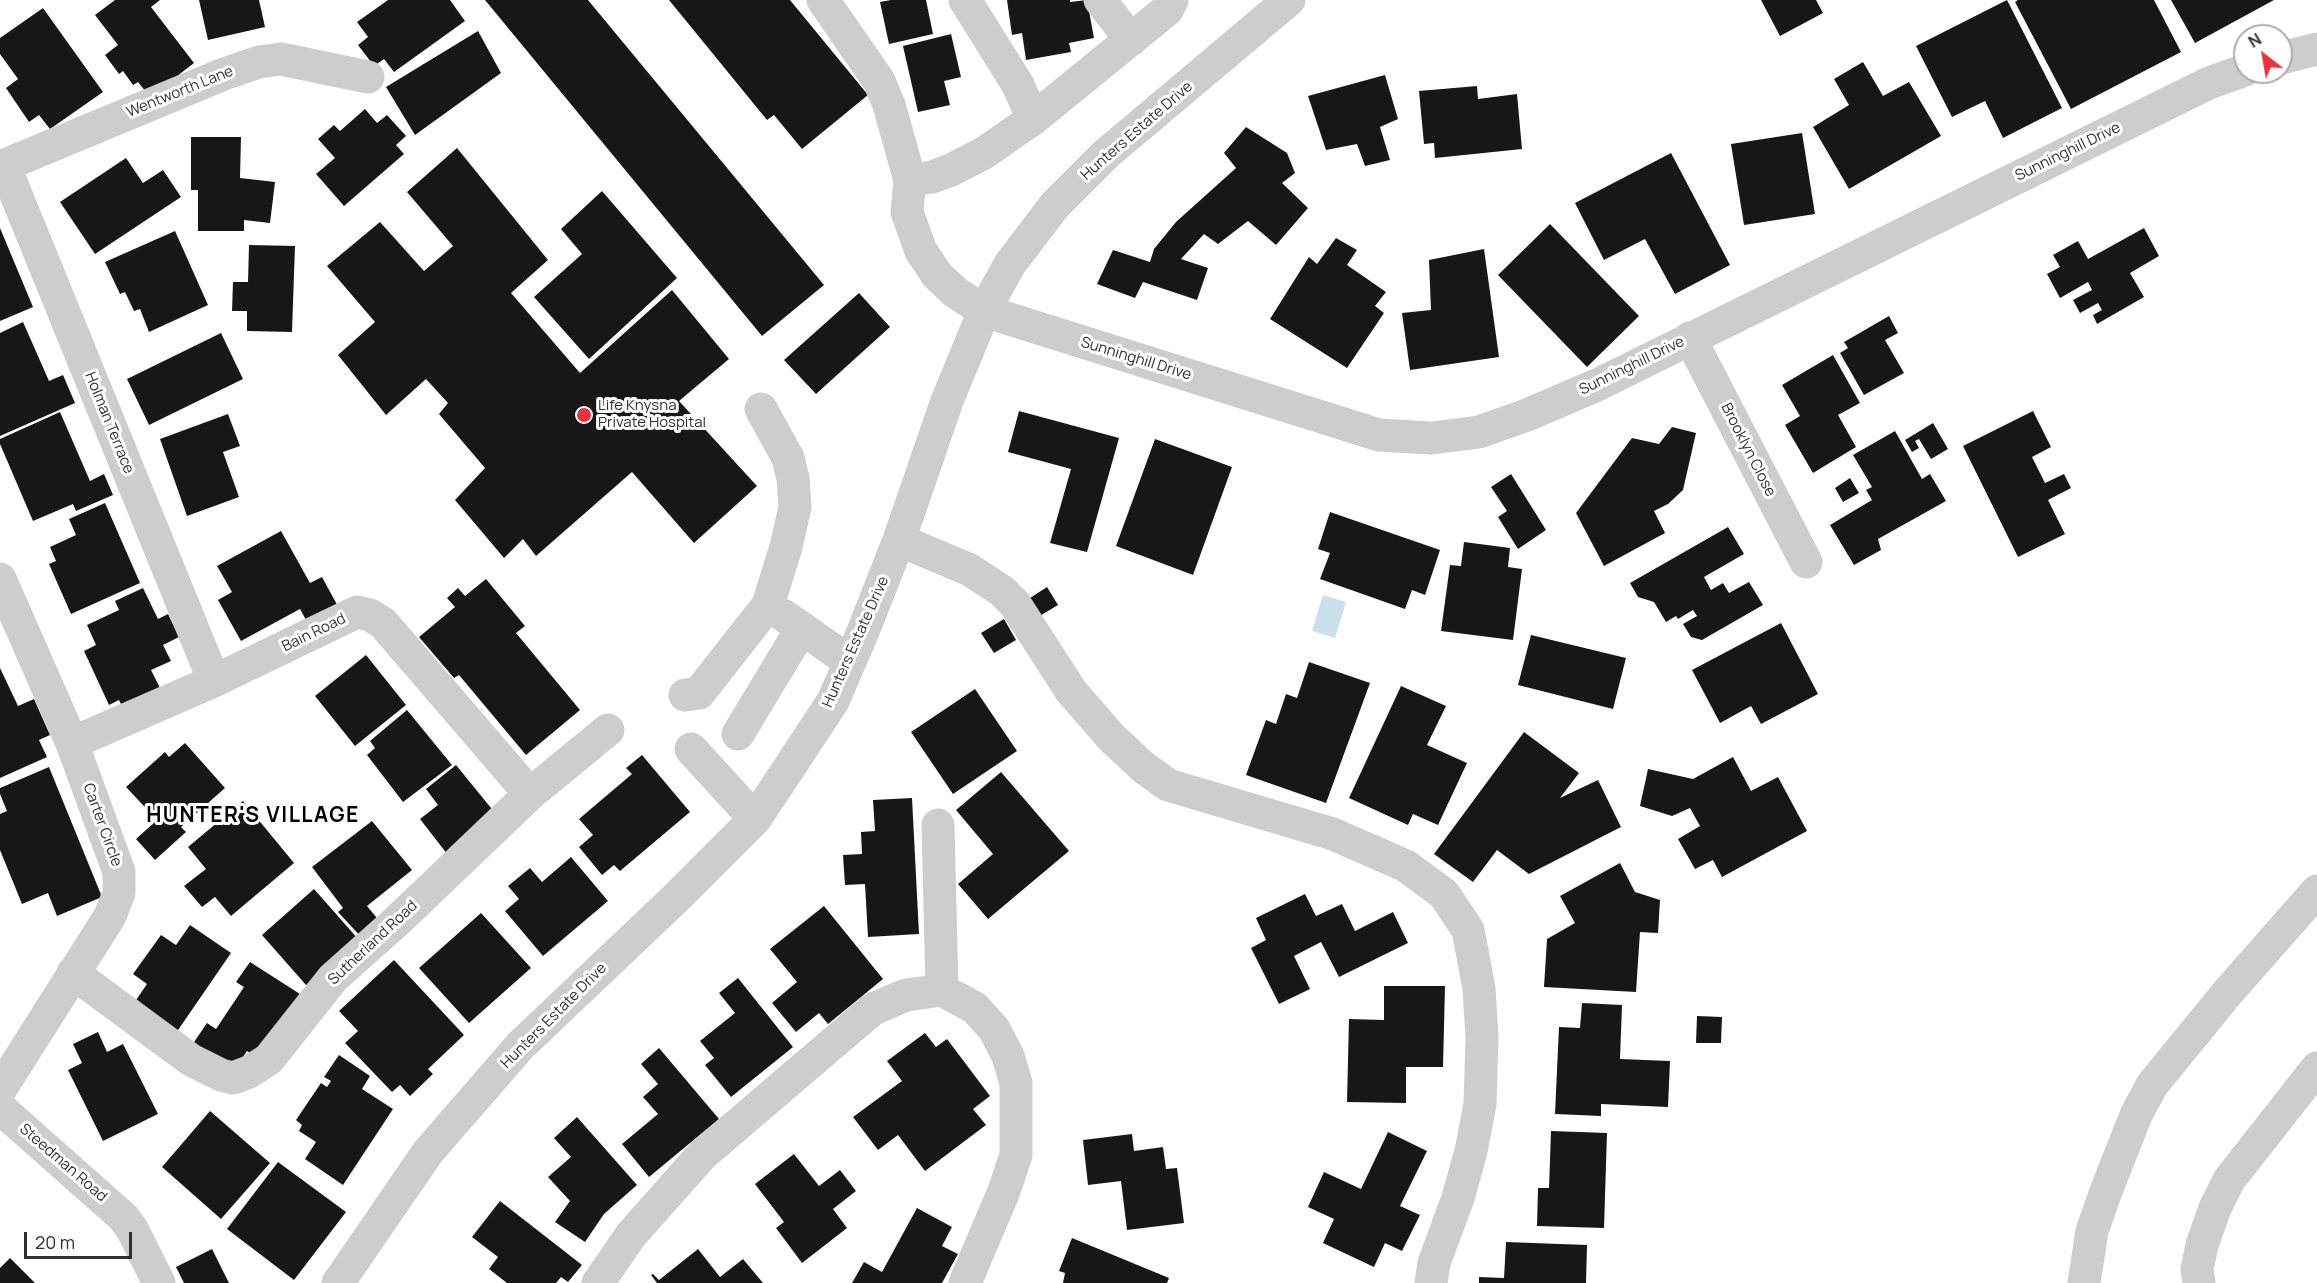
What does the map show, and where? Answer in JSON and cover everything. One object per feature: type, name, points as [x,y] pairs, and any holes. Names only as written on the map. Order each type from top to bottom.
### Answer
[{"type":"street","points":[[823,0],[879,81],[910,180],[932,177],[984,153],[1033,119],[1131,40],[1167,10],[1172,0]]},
{"type":"street","points":[[965,0],[1018,85],[1033,119]]},
{"type":"street","points":[[1100,0],[1131,40]]},
{"type":"street","name":"Hunters Estate Drive","points":[[338,1283],[428,1152],[520,1046],[678,896],[755,819],[833,701],[899,540],[947,401],[984,311],[1010,264],[1064,196],[1106,154],[1289,0]]},
{"type":"street","points":[[2293,55],[2317,49]]},
{"type":"street","name":"Wentworth Lane","points":[[2,166],[224,74],[260,62],[281,59],[368,77]]},
{"type":"street","name":"Sunninghill Drive","points":[[910,180],[907,212],[921,251],[937,275],[955,292],[984,311],[1379,435],[1431,438],[1479,432],[1527,415],[1597,385],[2209,83],[2233,74]]},
{"type":"street","name":"Holman Terrace","points":[[2,166],[214,681]]},
{"type":"street","name":"Brooklyn Close","points":[[1690,338],[1806,562]]},
{"type":"street","points":[[685,695],[699,693],[768,605],[786,547],[795,507],[793,478],[788,458],[761,409]]},
{"type":"street","points":[[899,540],[970,570],[1002,591],[1015,604],[1071,691],[1111,737],[1143,767],[1168,785],[1332,834],[1406,866],[1444,894],[1468,930],[1479,988],[1482,1038],[1480,1104],[1460,1189],[1434,1263],[1431,1283]]},
{"type":"street","name":"Carter Circle","points":[[0,579],[72,744],[119,872],[119,893],[110,916],[0,1090]]},
{"type":"street","points":[[768,605],[850,662]]},
{"type":"street","name":"Bain Road","points":[[72,744],[214,681],[357,612],[370,615],[383,623],[530,794]]},
{"type":"street","points":[[738,734],[802,628]]},
{"type":"street","name":"Sutherland Road","points":[[73,973],[190,1060],[234,1078],[249,1072],[269,1059],[333,978],[397,921],[530,794],[608,730]]},
{"type":"street","points":[[690,749],[755,819]]},
{"type":"street","points":[[938,825],[942,990]]},
{"type":"street","points":[[2084,1283],[2092,1231],[2136,1115],[2152,1084],[2228,992],[2317,891]]},
{"type":"street","points":[[598,1283],[631,1235],[702,1155],[873,1009],[906,996],[942,990],[975,1008],[994,1029],[1008,1056],[1016,1083],[1016,1155],[1004,1191],[964,1283]]},
{"type":"street","points":[[2199,1283],[2197,1269],[2202,1245],[2215,1208],[2229,1180],[2317,1068]]},
{"type":"street","name":"Steedman Road","points":[[0,1108],[123,1217],[132,1229],[159,1283]]},
{"type":"water","points":[[1323,595],[1346,602],[1335,638],[1312,631]]},
{"type":"building","points":[[115,0],[160,0],[151,7],[194,63],[150,97],[138,82],[133,85],[123,71],[119,74],[105,55],[118,45],[95,15]]},
{"type":"building","points":[[199,0],[259,0],[265,27],[208,40]]},
{"type":"building","points":[[388,0],[450,0],[465,21],[394,72],[384,59],[374,66],[358,45],[368,37],[357,22]]},
{"type":"building","points":[[485,0],[588,0],[824,285],[762,336]]},
{"type":"building","points":[[669,0],[790,0],[868,95],[802,149],[774,115],[767,120]]},
{"type":"building","points":[[926,0],[933,34],[889,44],[880,2]]},
{"type":"building","points":[[1007,0],[1070,0],[1070,2],[1087,0],[1094,38],[1069,43],[1071,52],[1026,60],[1022,33],[1012,35]]},
{"type":"building","points":[[1761,0],[1816,0],[1823,13],[1780,36]]},
{"type":"building","points":[[2007,0],[2062,108],[2003,138],[1985,101],[1952,117],[1916,46]]},
{"type":"building","points":[[2018,0],[2154,0],[2181,52],[2071,109],[2015,2]]},
{"type":"building","points":[[2171,0],[2274,0],[2195,43]]},
{"type":"building","points":[[43,8],[103,92],[50,129],[39,115],[29,122],[6,88],[18,79],[0,54],[0,38]]},
{"type":"building","points":[[478,31],[501,73],[415,135],[386,87]]},
{"type":"building","points":[[951,34],[961,77],[944,81],[950,105],[918,112],[903,46]]},
{"type":"building","points":[[1863,62],[1883,96],[1909,82],[1941,136],[1849,189],[1813,127],[1849,105],[1834,79]]},
{"type":"building","points":[[1385,75],[1398,119],[1380,127],[1390,160],[1365,166],[1357,144],[1326,150],[1308,96]]},
{"type":"building","points":[[1477,86],[1478,99],[1517,94],[1522,149],[1435,158],[1434,143],[1424,144],[1419,91]]},
{"type":"building","points":[[365,109],[377,123],[387,115],[406,136],[396,145],[404,154],[344,206],[316,174],[335,158],[318,139],[334,125],[340,131]]},
{"type":"building","points":[[1246,127],[1287,153],[1295,173],[1282,183],[1308,208],[1276,245],[1248,221],[1218,244],[1204,234],[1181,259],[1208,268],[1197,300],[1143,282],[1135,298],[1097,284],[1113,250],[1150,262],[1154,249],[1176,222],[1236,168],[1224,153]]},
{"type":"building","points":[[1802,133],[1815,214],[1744,225],[1731,144]]},
{"type":"building","points":[[191,137],[241,137],[240,178],[275,182],[270,223],[244,220],[244,231],[198,231],[198,190],[191,190]]},
{"type":"building","points":[[457,148],[548,260],[511,293],[580,373],[672,290],[729,359],[679,401],[757,486],[694,543],[632,472],[536,556],[523,539],[504,558],[455,500],[485,468],[439,414],[448,403],[426,379],[386,415],[338,355],[375,322],[327,266],[380,222],[424,271],[453,246],[407,192]]},
{"type":"building","points":[[1671,153],[1730,265],[1675,294],[1645,239],[1604,260],[1575,203]]},
{"type":"building","points":[[126,158],[143,183],[163,170],[181,197],[95,254],[60,202]]},
{"type":"building","points":[[602,191],[677,278],[589,359],[534,297],[582,254],[561,229]]},
{"type":"building","points":[[1550,224],[1639,316],[1587,367],[1498,275]]},
{"type":"building","points":[[0,228],[33,307],[0,321]]},
{"type":"building","points":[[2144,228],[2159,256],[2130,273],[2144,297],[2097,324],[2093,315],[2102,310],[2098,303],[2080,313],[2073,300],[2092,290],[2088,282],[2060,298],[2047,274],[2060,267],[2053,255],[2078,241],[2088,259]]},
{"type":"building","points":[[175,231],[208,305],[149,332],[140,309],[134,311],[125,292],[120,294],[105,262]]},
{"type":"building","points":[[1336,238],[1357,250],[1347,265],[1386,292],[1375,306],[1384,313],[1347,368],[1270,319],[1309,257],[1317,264]]},
{"type":"building","points":[[249,245],[295,246],[292,332],[247,331],[247,311],[232,311],[233,282],[248,282]]},
{"type":"building","points":[[1484,249],[1499,357],[1410,370],[1402,313],[1431,310],[1429,260]]},
{"type":"building","points":[[859,293],[890,327],[816,394],[784,360]]},
{"type":"building","points":[[1889,316],[1898,333],[1885,340],[1904,373],[1864,395],[1840,353],[1848,348],[1844,342]]},
{"type":"building","points":[[23,322],[49,381],[63,375],[75,403],[0,436],[0,333]]},
{"type":"building","points":[[221,333],[243,379],[149,425],[127,379]]},
{"type":"building","points":[[1833,355],[1860,403],[1838,415],[1856,447],[1813,473],[1785,425],[1800,416],[1782,385]]},
{"type":"building","points":[[1019,411],[1119,438],[1087,552],[1050,543],[1071,469],[1008,452]]},
{"type":"building","points":[[2033,411],[2051,447],[2032,457],[2045,483],[2064,474],[2071,488],[2048,500],[2065,534],[2018,557],[1963,446]]},
{"type":"building","points":[[60,412],[90,481],[104,474],[113,495],[76,511],[73,504],[33,521],[0,444],[0,439]]},
{"type":"building","points":[[228,414],[240,446],[223,452],[239,497],[187,516],[160,439]]},
{"type":"building","points":[[1933,423],[1948,449],[1931,459],[1919,439],[1915,441],[1919,448],[1912,452],[1905,440]]},
{"type":"building","points":[[1672,427],[1696,433],[1683,490],[1668,504],[1654,511],[1665,533],[1604,566],[1576,513],[1632,438],[1659,444]]},
{"type":"building","points":[[1895,431],[1922,479],[1930,474],[1946,501],[1878,539],[1881,550],[1854,565],[1830,525],[1872,500],[1866,490],[1872,487],[1853,455]]},
{"type":"building","points":[[1155,439],[1232,467],[1193,575],[1116,546]]},
{"type":"building","points":[[1511,474],[1546,530],[1518,549],[1498,517],[1507,511],[1491,487]]},
{"type":"building","points":[[1850,478],[1859,493],[1843,502],[1835,488]]},
{"type":"building","points":[[105,503],[140,583],[71,614],[49,564],[56,561],[50,547],[76,535],[69,519]]},
{"type":"building","points":[[1330,512],[1440,550],[1425,595],[1412,590],[1405,609],[1320,579],[1330,553],[1318,549]]},
{"type":"building","points":[[1728,527],[1744,554],[1704,577],[1711,590],[1723,583],[1729,593],[1749,582],[1763,605],[1702,640],[1691,637],[1683,624],[1697,616],[1693,610],[1678,619],[1676,616],[1666,622],[1654,602],[1638,597],[1630,583]]},
{"type":"building","points":[[281,531],[310,583],[322,577],[341,612],[311,629],[300,609],[241,641],[218,600],[232,592],[217,566]]},
{"type":"building","points":[[1464,542],[1510,548],[1508,567],[1522,569],[1513,640],[1441,631],[1450,565],[1461,566]]},
{"type":"building","points":[[486,579],[525,626],[516,633],[580,710],[526,755],[459,675],[454,678],[419,637],[455,607],[447,598],[458,588],[465,596]]},
{"type":"building","points":[[1047,587],[1058,605],[1038,617],[1027,600]]},
{"type":"building","points":[[143,588],[158,619],[168,614],[179,637],[163,645],[171,661],[151,670],[160,688],[122,706],[119,700],[109,705],[84,651],[96,645],[87,625],[119,610],[115,601]]},
{"type":"building","points":[[1004,619],[1016,640],[994,653],[981,633]]},
{"type":"building","points":[[1781,623],[1818,694],[1761,724],[1751,706],[1720,723],[1692,670]]},
{"type":"building","points":[[1531,635],[1626,658],[1613,709],[1518,685]]},
{"type":"building","points":[[366,655],[406,705],[355,746],[315,696]]},
{"type":"building","points":[[1309,662],[1370,683],[1326,803],[1246,775],[1266,720],[1276,724],[1286,694],[1297,698]]},
{"type":"building","points":[[0,668],[18,706],[34,699],[50,735],[39,740],[47,757],[0,778]]},
{"type":"building","points":[[1401,686],[1446,706],[1427,745],[1467,763],[1438,825],[1413,814],[1408,825],[1349,798]]},
{"type":"building","points":[[975,689],[1017,751],[953,794],[911,732]]},
{"type":"building","points":[[407,710],[452,765],[403,802],[367,755],[375,748],[370,741]]},
{"type":"building","points":[[1524,732],[1579,773],[1560,798],[1598,780],[1621,827],[1529,874],[1497,850],[1473,882],[1434,854]]},
{"type":"building","points":[[185,743],[225,788],[181,827],[186,832],[155,860],[136,839],[157,820],[126,787],[165,752],[169,757]]},
{"type":"building","points":[[642,755],[690,812],[620,871],[614,865],[602,875],[579,847],[593,835],[579,819],[632,774],[626,768]]},
{"type":"building","points":[[1733,757],[1751,791],[1778,777],[1807,831],[1722,877],[1713,860],[1695,869],[1678,839],[1700,826],[1690,808],[1672,816],[1640,806],[1648,769],[1693,779]]},
{"type":"building","points":[[456,765],[500,819],[451,859],[420,819],[438,805],[426,789]]},
{"type":"building","points":[[49,767],[102,897],[57,916],[48,893],[22,904],[0,850],[0,814],[7,811],[0,788]]},
{"type":"building","points":[[1001,772],[1069,851],[988,919],[958,884],[993,854],[956,810]]},
{"type":"building","points":[[912,798],[919,934],[868,937],[865,884],[845,885],[843,855],[862,854],[861,832],[875,831],[873,800]]},
{"type":"building","points":[[243,801],[294,863],[231,916],[215,897],[202,907],[184,886],[206,869],[188,847]]},
{"type":"building","points":[[372,821],[412,870],[367,906],[381,923],[363,939],[338,912],[343,908],[312,867]]},
{"type":"building","points":[[571,857],[608,901],[543,956],[505,911],[519,899],[508,886],[530,868],[542,882]]},
{"type":"building","points":[[1620,863],[1635,892],[1660,900],[1658,933],[1640,932],[1636,992],[1544,987],[1547,939],[1575,923],[1560,896]]},
{"type":"building","points":[[314,889],[359,940],[306,985],[262,935]]},
{"type":"building","points":[[1305,894],[1316,916],[1342,904],[1355,931],[1393,912],[1408,943],[1339,977],[1321,942],[1294,956],[1310,989],[1279,1004],[1251,948],[1266,940],[1256,918]]},
{"type":"building","points":[[824,906],[883,979],[828,1024],[819,1013],[796,1032],[772,1003],[797,982],[770,949]]},
{"type":"building","points":[[481,913],[531,968],[469,1023],[419,968]]},
{"type":"building","points":[[190,925],[231,953],[176,1033],[134,1003],[147,984],[133,974],[161,935],[176,945]]},
{"type":"building","points":[[394,960],[464,1035],[428,1069],[433,1074],[410,1096],[400,1085],[392,1092],[345,1043],[358,1031],[339,1011]]},
{"type":"building","points":[[250,962],[300,994],[258,1058],[247,1051],[233,1072],[192,1045],[207,1023],[216,1029],[244,987],[236,982]]},
{"type":"building","points":[[738,978],[793,1047],[731,1097],[705,1065],[714,1058],[700,1041],[735,1013],[719,993]]},
{"type":"building","points":[[1384,986],[1445,986],[1443,1067],[1406,1067],[1406,1103],[1347,1102],[1349,1019],[1384,1020]]},
{"type":"building","points":[[1582,1003],[1622,1005],[1620,1059],[1670,1061],[1668,1107],[1601,1104],[1601,1116],[1555,1114],[1559,1027],[1580,1028]]},
{"type":"building","points":[[1697,1016],[1722,1017],[1721,1043],[1696,1043]]},
{"type":"building","points":[[98,1032],[107,1052],[123,1044],[158,1114],[103,1141],[68,1070],[82,1063],[73,1044]]},
{"type":"building","points":[[925,1033],[936,1047],[947,1039],[990,1096],[973,1109],[986,1125],[925,1171],[898,1135],[878,1150],[853,1117],[902,1081],[887,1061]]},
{"type":"building","points":[[659,1048],[719,1119],[649,1177],[622,1144],[658,1114],[643,1097],[658,1084],[641,1064]]},
{"type":"building","points":[[339,1055],[370,1076],[362,1089],[393,1109],[343,1185],[305,1159],[316,1142],[299,1131],[302,1125],[296,1120],[321,1083],[327,1087],[331,1081],[324,1077]]},
{"type":"building","points":[[210,1111],[270,1163],[221,1219],[162,1167]]},
{"type":"building","points":[[577,1117],[637,1185],[604,1214],[585,1242],[555,1222],[570,1201],[548,1177],[571,1157],[554,1138]]},
{"type":"building","points":[[1551,1131],[1607,1133],[1604,1228],[1537,1226],[1538,1188],[1549,1188]]},
{"type":"building","points":[[1388,1132],[1427,1151],[1400,1206],[1420,1215],[1402,1251],[1385,1243],[1374,1267],[1323,1243],[1334,1219],[1308,1207],[1324,1172],[1361,1189]]},
{"type":"building","points":[[1132,1134],[1134,1151],[1163,1147],[1166,1169],[1177,1168],[1184,1223],[1127,1230],[1121,1181],[1088,1185],[1083,1140]]},
{"type":"building","points":[[794,1154],[819,1186],[840,1170],[856,1191],[833,1209],[847,1228],[802,1263],[776,1228],[784,1222],[755,1184]]},
{"type":"building","points":[[278,1162],[346,1212],[294,1280],[227,1229]]},
{"type":"building","points":[[500,1201],[582,1265],[568,1282],[561,1277],[556,1283],[507,1283],[489,1269],[498,1257],[472,1237]]},
{"type":"building","points":[[917,1208],[952,1227],[942,1246],[958,1254],[942,1283],[852,1283],[864,1262],[882,1272]]},
{"type":"building","points":[[1072,1238],[1169,1278],[1167,1283],[1063,1283],[1065,1273],[1059,1271]]},
{"type":"building","points":[[1506,1242],[1587,1245],[1586,1283],[1479,1283],[1479,1277],[1504,1278]]},
{"type":"building","points":[[212,1249],[229,1283],[184,1283],[176,1267]]},
{"type":"building","points":[[698,1249],[720,1277],[743,1259],[763,1283],[657,1283],[651,1275],[653,1274],[659,1280]]},
{"type":"building","points":[[10,1258],[35,1283],[0,1283],[0,1268]]},
{"type":"place","name":"Life Knysna Private Hospital","points":[[584,415]]},
{"type":"district","name":"HUNTER'S VILLAGE","points":[[253,816]]}]
